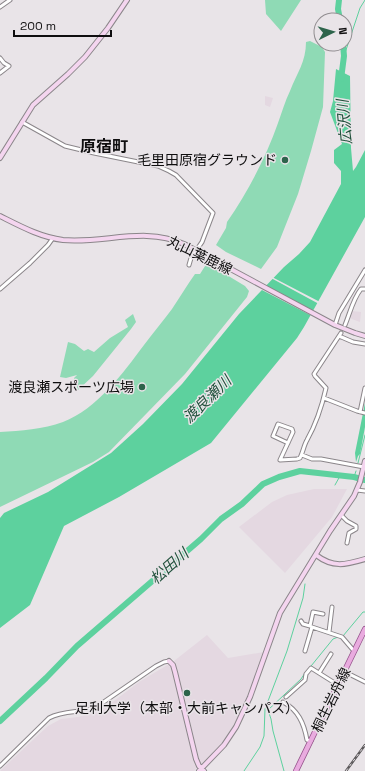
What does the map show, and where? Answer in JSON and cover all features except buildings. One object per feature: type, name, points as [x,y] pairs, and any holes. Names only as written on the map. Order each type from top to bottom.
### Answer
[{"type":"main road","name":"桐生岩舟線","points":[[296,771],[354,651],[364,636],[365,629]]},
{"type":"street","points":[[0,7],[10,0]]},
{"type":"street","points":[[0,158],[33,106],[68,74],[97,43],[127,0]]},
{"type":"street","points":[[0,58],[9,66],[0,72]]},
{"type":"street","points":[[22,122],[65,146],[158,166],[176,175],[213,214],[202,242],[189,265]]},
{"type":"street","name":"丸山葉鹿線","points":[[0,216],[34,232],[53,238],[74,240],[157,236],[175,240],[333,323],[355,334],[365,336]]},
{"type":"street","points":[[0,289],[30,263],[53,238]]},
{"type":"street","points":[[333,323],[365,270]]},
{"type":"street","points":[[345,324],[359,291],[361,289],[365,289]]},
{"type":"street","points":[[288,443],[273,436],[278,424],[292,429],[293,432],[288,443],[280,460],[297,460],[302,455],[311,433],[324,398],[326,388],[314,374],[340,335],[353,342],[365,344]]},
{"type":"street","points":[[324,398],[363,412],[365,388]]},
{"type":"street","points":[[302,455],[312,459],[321,459],[364,467]]},
{"type":"street","points":[[0,766],[49,718],[57,715],[95,708],[156,666],[164,662],[169,662],[173,665],[194,753],[202,770],[224,745],[236,727],[250,697],[280,613],[358,489],[365,461]]},
{"type":"street","points":[[358,489],[365,491]]},
{"type":"street","points":[[341,515],[347,521],[356,526],[356,528],[349,532],[347,543]]},
{"type":"street","points":[[316,555],[324,561],[341,565],[365,559]]},
{"type":"street","points":[[329,632],[332,607]]},
{"type":"street","points":[[305,651],[313,612],[322,614]]},
{"type":"street","points":[[301,621],[304,624],[342,637],[354,651]]},
{"type":"street","points":[[318,672],[331,654]]},
{"type":"street","points":[[286,697],[305,680],[306,674],[311,668],[338,684]]},
{"type":"street","points":[[345,672],[365,682]]},
{"type":"street","points":[[283,702],[291,707],[299,717],[304,726],[307,740],[311,741]]},
{"type":"shaded area","points":[[265,0],[301,0],[281,31],[266,14]]},
{"type":"shaded area","name":"毛里田原宿グラウンド","points":[[310,41],[313,42],[313,52],[325,52],[323,107],[298,194],[277,247],[261,269],[226,252],[216,245],[226,228],[227,222],[242,199],[262,161],[303,62],[306,42]]},
{"type":"shaded area","points":[[265,96],[273,98],[270,107],[265,105]]},
{"type":"shaded area","name":"渡良瀬スポーツ広場","points":[[207,263],[245,286],[249,291],[247,297],[185,374],[109,452],[93,462],[0,507],[0,432],[32,429],[63,422],[87,408],[118,378],[172,309],[195,274],[200,274]]},
{"type":"shaded area","points":[[352,311],[361,312],[360,322],[349,318]]},
{"type":"shaded area","points":[[133,314],[136,322],[131,329],[93,376],[78,390],[74,378],[77,375],[66,378],[60,377],[68,342],[75,344],[84,351],[88,349],[94,352],[110,338],[128,327],[125,320]]},
{"type":"shaded area","points":[[314,489],[347,489],[332,517],[285,573],[239,527],[272,502],[287,495]]},
{"type":"shaded area","name":"足利大学（本部・大前キャンパス）","points":[[207,635],[228,658],[264,652],[243,709],[221,746],[194,771],[0,771],[48,726],[61,719],[78,717],[97,712],[139,682],[174,661]]},
{"type":"water","name":"渡良瀬川","points":[[336,69],[350,76],[351,148],[353,171],[365,150],[365,217],[304,327],[297,338],[211,443],[119,497],[64,526],[30,605],[0,628],[0,518],[4,513],[48,492],[111,453],[143,424],[182,384],[239,314],[310,242],[341,184],[341,171],[334,163],[334,150],[342,144],[330,112],[333,101]]},
{"type":"water","points":[[365,403],[365,427],[360,454],[356,462],[355,453]]},
{"type":"pier","points":[[272,277],[320,302],[319,304],[271,278]]},
{"type":"pier","points":[[264,285],[315,312],[312,316],[260,289]]},
{"type":"waterway","name":"広沢川","points":[[339,0],[339,12]]},
{"type":"waterway","points":[[344,56],[360,8],[365,0]]},
{"type":"waterway","name":"広沢川","points":[[341,79],[344,52]]},
{"type":"waterway","points":[[358,463],[365,435]]},
{"type":"waterway","name":"松田川","points":[[0,721],[46,678],[77,646],[201,539],[221,519],[242,504],[263,484],[279,477],[300,471],[354,477],[365,480]]},
{"type":"waterway","name":"松田川","points":[[354,477],[356,471]]},
{"type":"waterway","points":[[335,485],[340,476]]},
{"type":"waterway","points":[[244,771],[260,747],[264,736],[265,709],[287,651],[303,598],[305,584]]},
{"type":"waterway","points":[[343,636],[363,612],[365,612]]},
{"type":"waterway","points":[[307,671],[333,639],[338,637]]},
{"type":"waterway","points":[[284,771],[268,710],[301,679],[305,673]]},
{"type":"railway","points":[[346,771],[365,745]]},
{"type":"place","name":"毛里田原宿グラウンド","points":[[285,160]]},
{"type":"place","name":"渡良瀬スポーツ広場","points":[[142,387]]},
{"type":"place","name":"足利大学（本部・大前キャンパス）","points":[[187,693]]},
{"type":"district","name":"原宿町","points":[[104,146]]}]
